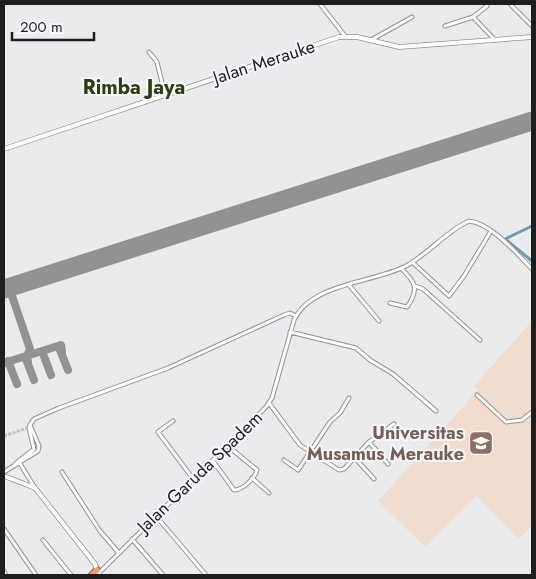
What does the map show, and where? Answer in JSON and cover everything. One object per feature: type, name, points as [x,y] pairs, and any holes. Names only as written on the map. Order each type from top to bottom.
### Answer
[{"type":"street","points":[[320,4],[345,36]]},
{"type":"street","points":[[445,26],[473,17],[486,4]]},
{"type":"street","points":[[510,4],[532,26]]},
{"type":"street","points":[[370,41],[412,17]]},
{"type":"street","points":[[473,17],[495,40]]},
{"type":"street","name":"Jalan Merauke","points":[[4,149],[345,36],[399,47],[532,37]]},
{"type":"street","points":[[149,52],[157,61],[165,95]]},
{"type":"street","name":"Jalan Garuda Spadem","points":[[97,573],[194,480],[269,402],[296,316],[319,296],[349,284],[401,268],[468,222],[479,224],[492,231],[532,268]]},
{"type":"street","points":[[412,262],[449,296],[492,231]]},
{"type":"street","points":[[401,268],[416,286],[423,288],[480,340]]},
{"type":"street","points":[[349,284],[379,321]]},
{"type":"street","points":[[390,304],[407,307],[416,286]]},
{"type":"street","points":[[4,472],[34,449],[29,427],[34,419],[58,408],[168,368],[284,315],[290,313],[296,316]]},
{"type":"street","points":[[290,332],[356,348],[370,360],[393,374],[436,411]]},
{"type":"street","points":[[476,395],[506,422],[522,420],[532,412]]},
{"type":"street","points":[[284,460],[297,470],[311,453],[330,422],[340,413],[350,398]]},
{"type":"street","points":[[269,402],[297,442],[311,453],[340,470],[369,442],[394,424]]},
{"type":"street","points":[[174,421],[158,432],[194,480]]},
{"type":"street","points":[[369,442],[388,464]]},
{"type":"street","points":[[213,461],[234,490],[242,489],[257,470],[228,446]]},
{"type":"street","points":[[354,458],[374,479]]},
{"type":"street","points":[[18,461],[34,488],[97,573]]},
{"type":"street","points":[[62,472],[100,530],[118,552]]},
{"type":"street","points":[[4,476],[34,488]]},
{"type":"street","points":[[252,478],[269,493]]},
{"type":"street","points":[[156,516],[206,575]]},
{"type":"street","points":[[4,529],[36,575]]},
{"type":"street","points":[[132,539],[163,575]]},
{"type":"street","points":[[43,540],[71,575]]},
{"type":"street","points":[[4,571],[6,575]]},
{"type":"shaded area","name":"Universitas Musamus Merauke","points":[[532,321],[532,525],[519,539],[477,496],[425,547],[378,501],[478,390],[473,387]]},
{"type":"waterway","points":[[532,226],[505,239],[532,261]]},
{"type":"taxiway","points":[[9,287],[30,349],[27,356],[28,362]]},
{"type":"taxiway","points":[[4,363],[61,345],[62,352]]},
{"type":"taxiway","points":[[60,350],[68,370]]},
{"type":"taxiway","points":[[42,351],[51,375]]},
{"type":"taxiway","points":[[26,359],[34,380]]},
{"type":"taxiway","points":[[8,361],[17,384]]},
{"type":"runway","points":[[4,289],[532,121]]},
{"type":"tunnel","points":[[4,436],[27,428]]},
{"type":"place","name":"Universitas Musamus Merauke","points":[[481,443]]},
{"type":"district","name":"Rimba Jaya","points":[[134,87]]}]
